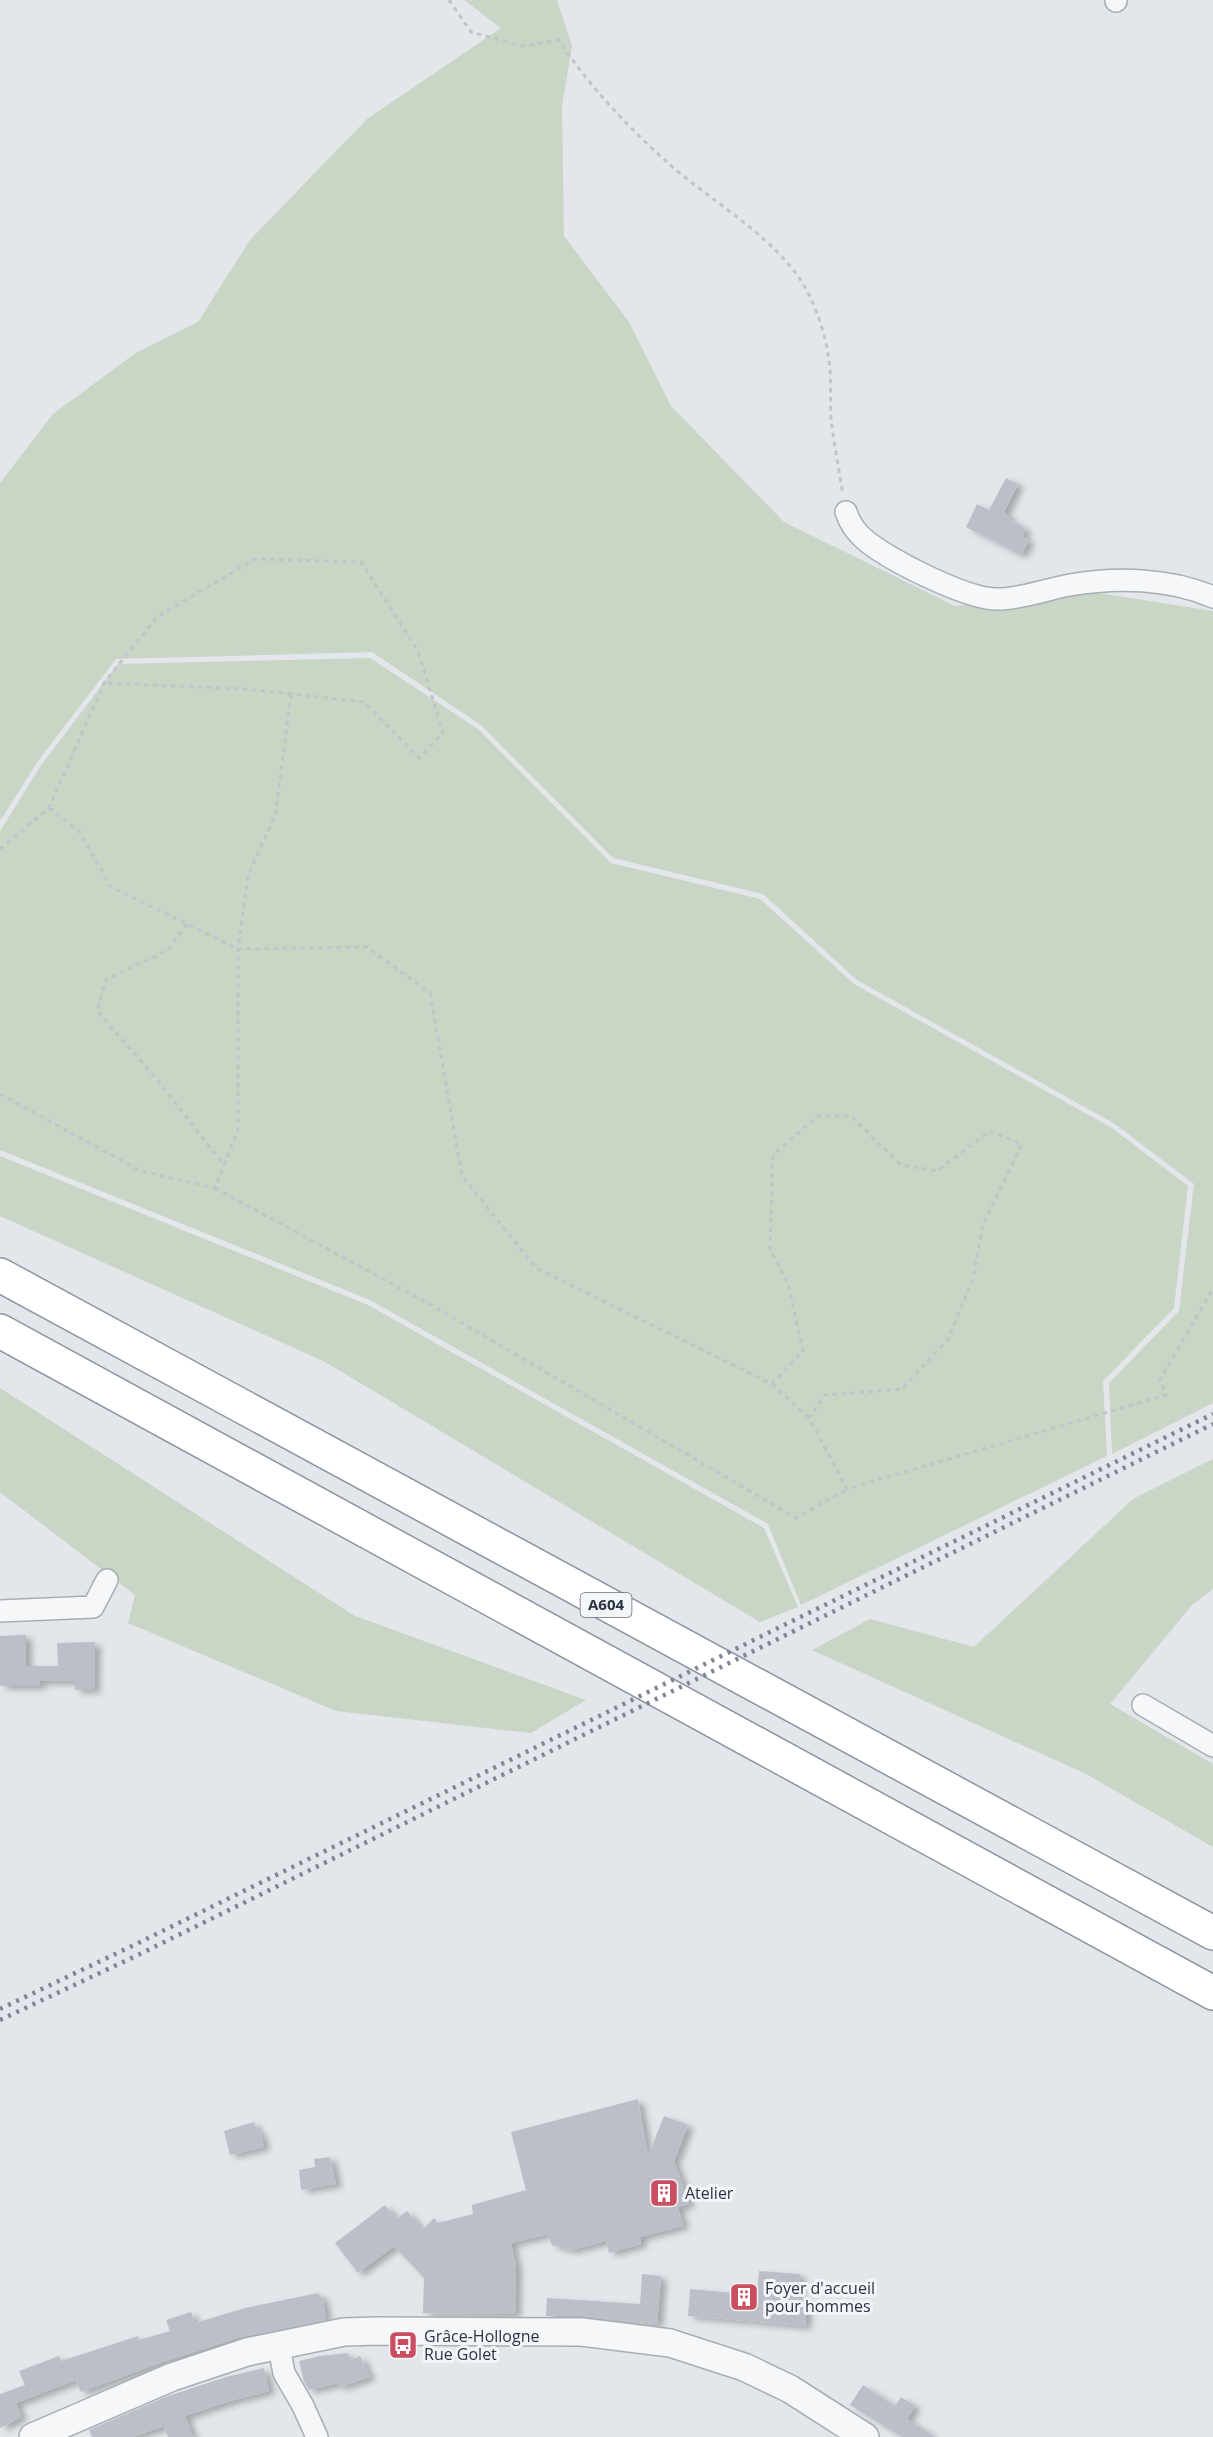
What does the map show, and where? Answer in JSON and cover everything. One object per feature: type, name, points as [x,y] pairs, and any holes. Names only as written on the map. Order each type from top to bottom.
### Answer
[{"type":"highway","name":"A604","points":[[0,1275],[1213,1933]]},
{"type":"highway","points":[[0,1331],[1213,1993]]},
{"type":"street","points":[[846,512],[861,537],[906,567],[975,594],[997,599],[1072,585],[1116,581],[1156,582],[1198,591],[1213,597]]},
{"type":"street","points":[[0,1611],[93,1607],[107,1580]]},
{"type":"street","points":[[1143,1705],[1213,1746]]},
{"type":"street","points":[[33,2437],[172,2377],[247,2352],[344,2332],[377,2331],[582,2332],[670,2343],[744,2367],[790,2389],[865,2437]]},
{"type":"street","points":[[279,2347],[285,2373],[317,2437]]},
{"type":"path","points":[[449,0],[471,32],[523,46],[560,40],[572,60],[599,94],[667,162],[769,244],[786,261],[810,297],[826,344],[830,368],[832,421],[846,512]]},
{"type":"path","points":[[0,849],[48,808],[104,683],[157,617],[255,559],[361,562],[418,651],[443,733],[419,758],[364,702],[246,689],[104,683]]},
{"type":"path","points":[[215,1188],[238,1129],[238,949],[248,875],[275,816],[291,694]]},
{"type":"path","points":[[48,808],[80,831],[111,888],[238,949],[367,947],[430,993],[462,1176],[536,1268],[772,1384],[809,1418],[847,1489]]},
{"type":"path","points":[[187,924],[168,950],[106,980],[97,1011],[154,1076],[224,1165]]},
{"type":"path","points":[[0,1094],[141,1171],[215,1188],[431,1305],[796,1518],[847,1489],[1166,1395],[1160,1379],[1213,1289]]},
{"type":"path","points":[[772,1384],[803,1350],[788,1284],[770,1249],[773,1155],[818,1116],[850,1116],[901,1165],[937,1171],[990,1131],[1022,1144],[983,1224],[973,1279],[948,1339],[902,1389],[825,1395],[809,1418]]},
{"type":"green space","points":[[464,0],[557,0],[572,46],[562,106],[564,236],[629,322],[671,406],[784,522],[955,606],[1092,592],[1213,611],[1213,1403],[1112,1454],[1109,1383],[1179,1311],[1194,1184],[1115,1124],[857,980],[763,894],[613,858],[481,725],[372,652],[116,659],[38,761],[0,821],[0,483],[53,414],[137,352],[198,322],[250,240],[367,119],[501,28]]},
{"type":"green space","points":[[370,658],[478,729],[611,863],[760,899],[854,984],[1112,1128],[1188,1186],[1174,1308],[1103,1381],[1107,1456],[801,1605],[768,1524],[370,1300],[0,1150],[0,831],[42,764],[118,664]]},
{"type":"green space","points":[[0,1156],[368,1305],[764,1528],[798,1607],[760,1622],[325,1362],[0,1216]]},
{"type":"green space","points":[[0,1388],[355,1616],[586,1700],[531,1733],[336,1711],[128,1623],[135,1595],[0,1492]]},
{"type":"green space","points":[[1213,1459],[1213,1589],[1192,1605],[1110,1704],[1213,1764],[1213,1847],[1086,1774],[812,1650],[870,1619],[974,1647],[1133,1499]]},
{"type":"building","points":[[1006,478],[1018,484],[1004,512],[1012,521],[1026,529],[1022,537],[1029,540],[1021,555],[966,527],[977,504],[989,510]]},
{"type":"building","points":[[26,1635],[26,1666],[58,1666],[57,1643],[95,1642],[94,1690],[75,1690],[75,1681],[40,1681],[40,1686],[0,1686],[0,1636]]},
{"type":"building","points":[[638,2099],[648,2156],[664,2116],[688,2125],[674,2161],[689,2204],[678,2207],[683,2226],[640,2237],[641,2244],[609,2253],[606,2241],[571,2250],[552,2245],[548,2234],[511,2243],[516,2267],[515,2314],[423,2313],[424,2278],[394,2246],[358,2273],[335,2243],[385,2205],[396,2219],[407,2211],[422,2230],[434,2218],[438,2223],[473,2214],[472,2205],[526,2190],[511,2132]]},
{"type":"building","points":[[254,2122],[258,2132],[260,2131],[264,2147],[230,2155],[224,2131]]},
{"type":"building","points":[[330,2157],[336,2184],[301,2190],[299,2170],[315,2167],[314,2159]]},
{"type":"building","name":"Foyer d'accueil pour hommes","points":[[759,2271],[800,2274],[798,2298],[807,2299],[805,2326],[688,2316],[690,2289],[757,2295]]},
{"type":"building","points":[[642,2274],[661,2276],[657,2324],[584,2316],[546,2316],[547,2298],[640,2304]]},
{"type":"building","points":[[318,2293],[323,2300],[326,2320],[237,2338],[162,2362],[81,2392],[76,2380],[16,2403],[21,2417],[0,2428],[0,2394],[25,2385],[19,2371],[59,2356],[61,2361],[138,2336],[139,2340],[170,2331],[166,2320],[191,2312],[195,2323],[245,2308]]},
{"type":"building","points":[[348,2353],[351,2360],[360,2356],[370,2377],[339,2387],[338,2383],[309,2390],[304,2382],[299,2361]]},
{"type":"building","points":[[264,2368],[269,2391],[185,2416],[193,2437],[168,2437],[164,2426],[133,2437],[92,2437],[89,2430],[165,2397],[226,2377]]},
{"type":"building","points":[[863,2385],[895,2406],[901,2397],[915,2406],[907,2419],[935,2437],[902,2437],[850,2405]]},
{"type":"railway","points":[[0,2009],[1213,1414]]},
{"type":"railway","points":[[0,2020],[138,1955],[1213,1424]]},
{"type":"place","name":"Atelier","points":[[664,2193]]},
{"type":"place","name":"Foyer d'accueil pour hommes","points":[[744,2297]]},
{"type":"place","name":"Grâce-Hollogne Rue Golet","points":[[403,2345]]}]
